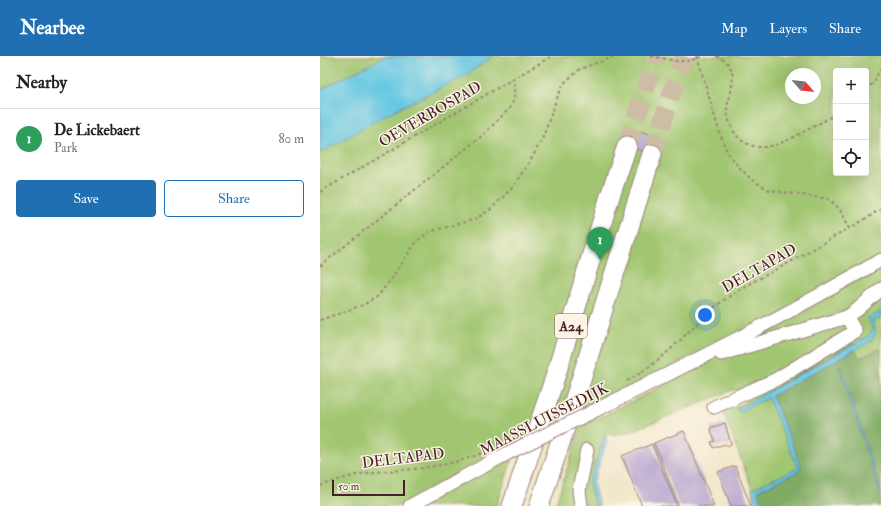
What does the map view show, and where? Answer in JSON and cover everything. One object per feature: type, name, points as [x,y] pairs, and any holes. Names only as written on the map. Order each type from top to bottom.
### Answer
[{"type":"highway","name":"A24","points":[[512,506],[557,371],[591,257],[627,146]]},
{"type":"highway","name":"A24","points":[[539,506],[592,346],[652,154]]},
{"type":"street","name":"MAASSLUISSEDIJK","points":[[410,506],[508,453],[692,362],[838,285],[881,260]]},
{"type":"street","name":"MAASSLUISSEDIJK","points":[[692,362],[847,317],[881,289]]},
{"type":"street","points":[[714,407],[775,380],[855,331],[847,317]]},
{"type":"street","points":[[581,506],[579,490],[587,450]]},
{"type":"path","name":"OEVERBOSPAD","points":[[320,192],[552,56]]},
{"type":"path","points":[[320,320],[363,305],[377,297],[417,241],[429,232],[475,219],[490,210],[513,187],[533,156],[543,136],[564,83],[580,69],[616,56]]},
{"type":"path","points":[[651,56],[676,61],[688,61],[704,56]]},
{"type":"path","points":[[716,56],[727,62],[731,67],[733,75],[732,85],[726,108],[734,132],[739,138],[748,144],[756,147],[773,146],[790,140],[833,116]]},
{"type":"path","points":[[697,57],[719,131],[727,152],[738,166],[752,180],[769,190],[828,199],[840,210],[850,228]]},
{"type":"path","points":[[869,87],[874,82],[881,67]]},
{"type":"path","points":[[320,266],[483,135],[510,108],[515,93],[513,79]]},
{"type":"path","name":"DELTAPAD","points":[[624,383],[662,357],[713,308],[731,295],[881,209]]},
{"type":"path","name":"DELTAPAD","points":[[320,486],[363,474],[446,464],[488,451]]},
{"type":"green space","points":[[320,56],[881,56],[881,493],[781,506],[772,480],[752,489],[723,412],[745,402],[735,389],[627,433],[605,435],[589,482],[595,506],[555,506],[581,426],[713,360],[705,349],[604,400],[603,398],[470,466],[398,506],[320,506]]},
{"type":"green space","points":[[852,341],[853,345],[766,393]]},
{"type":"green space","points":[[881,349],[881,506],[763,506],[757,491],[795,473],[801,468],[772,396],[855,350],[859,358]]},
{"type":"green space","points":[[512,459],[497,506],[418,506],[497,464],[501,465]]},
{"type":"water","points":[[386,56],[494,56],[463,77],[389,113],[320,153],[320,90]]},
{"type":"water","points":[[881,312],[881,317],[873,321],[876,333],[871,341],[772,396],[801,468],[795,473],[757,491],[763,506],[757,506],[752,489],[798,468],[768,398],[748,407],[741,412],[737,409],[867,337],[873,329],[868,318]]},
{"type":"water","points":[[840,366],[881,491],[881,496],[839,367]]},
{"type":"water","points":[[605,435],[607,440],[593,483],[599,506],[595,506],[589,482]]},
{"type":"building","points":[[625,126],[664,139],[659,156],[620,144]]},
{"type":"building","points":[[725,423],[731,444],[728,446],[725,444],[713,448],[711,442],[715,441],[710,428]]},
{"type":"building","points":[[684,431],[714,506],[679,506],[654,443]]},
{"type":"building","points":[[652,444],[677,506],[642,506],[622,456]]},
{"type":"building","points":[[735,466],[751,506],[731,506],[718,472]]},
{"type":"tunnel","points":[[627,146],[656,56]]},
{"type":"tunnel","points":[[652,154],[684,56]]},
{"type":"place","name":"De Lickebaert","points":[[600,260]]}]
